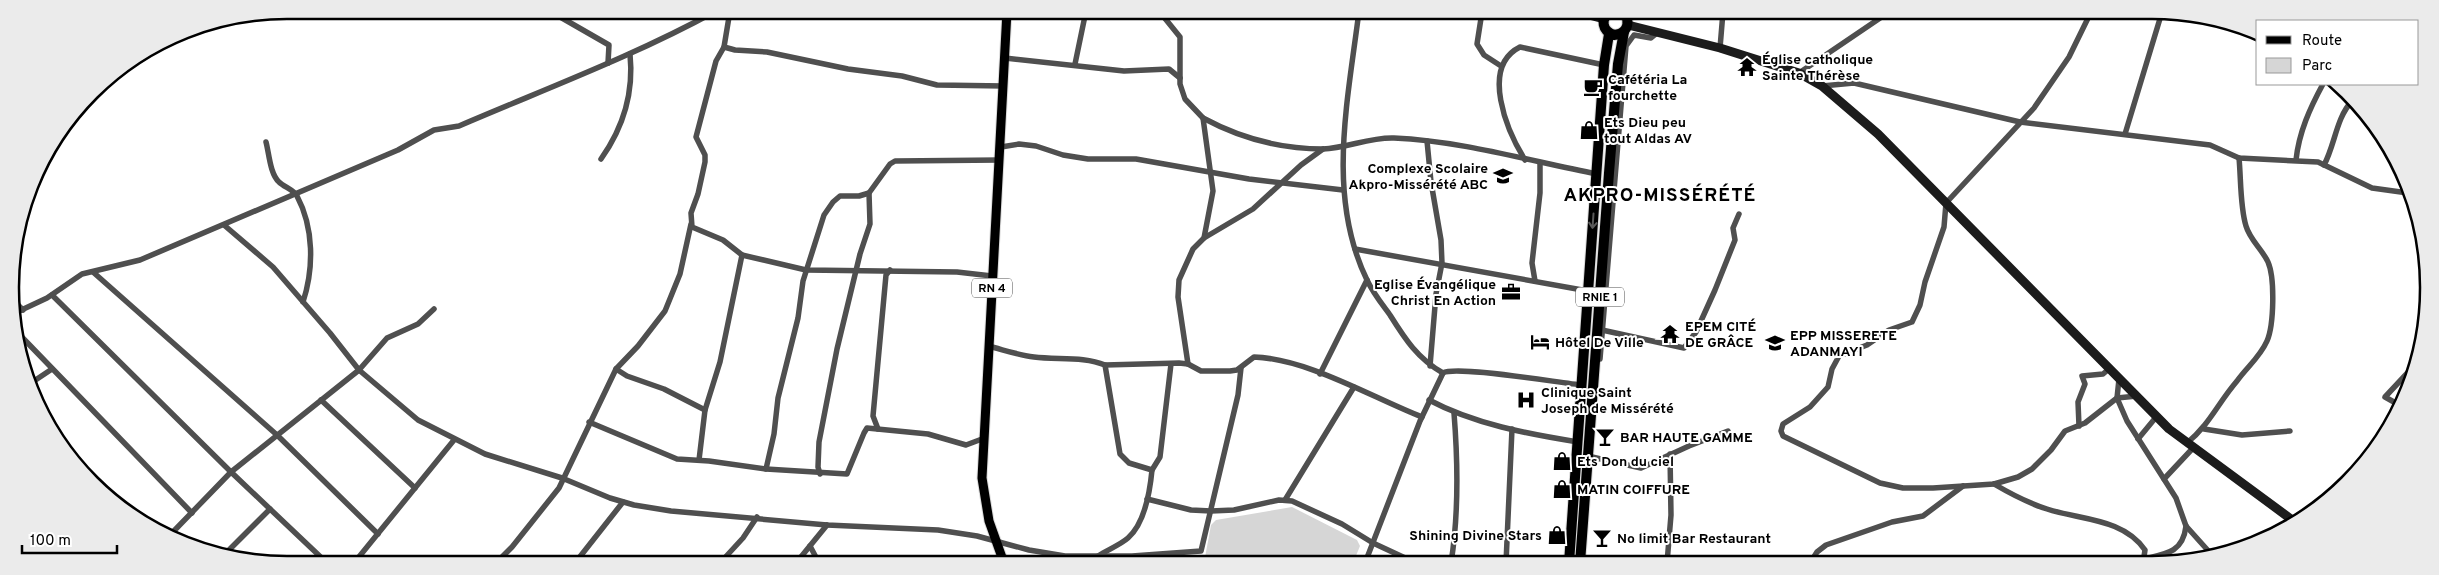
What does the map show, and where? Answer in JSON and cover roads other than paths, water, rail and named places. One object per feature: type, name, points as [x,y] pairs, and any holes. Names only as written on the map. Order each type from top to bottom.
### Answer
[{"type":"highway","name":"RNIE 1","points":[[1570,556],[1604,65],[1609,34],[1603,25],[1605,19]]},
{"type":"highway","points":[[1609,34],[1619,35],[1626,29],[1624,19]]},
{"type":"highway","name":"RNIE 1","points":[[1581,556],[1590,455],[1596,347],[1618,64],[1626,29]]},
{"type":"highway","points":[[1584,345],[1596,347]]},
{"type":"main road","name":"RN 4","points":[[1001,556],[984,498],[982,439],[1001,147],[1007,19]]},
{"type":"main road","points":[[1626,29],[1657,33],[1720,48],[1799,73],[1822,86],[1878,134],[2157,416],[2190,446],[2289,518]]},
{"type":"street","points":[[564,19],[609,45],[608,63]]},
{"type":"street","points":[[19,307],[22,310],[52,295],[72,280],[93,272],[140,260],[406,146],[434,130],[459,126],[630,54],[672,35],[700,19]]},
{"type":"street","points":[[503,556],[559,488],[589,422],[597,411],[616,370],[638,346],[665,311],[680,274],[691,213],[698,194],[705,162],[705,155],[696,137],[716,61],[724,47],[729,19]]},
{"type":"street","points":[[1075,64],[1084,19]]},
{"type":"street","points":[[1166,19],[1178,33],[1180,78],[1184,100],[1203,118],[1272,145],[1323,149],[1376,138],[1427,141],[1489,151],[1524,160],[1597,174]]},
{"type":"street","points":[[1358,19],[1343,146],[1343,190],[1355,249],[1367,280],[1410,347],[1430,366],[1443,373]]},
{"type":"street","points":[[1481,19],[1477,44],[1484,56],[1501,66]]},
{"type":"street","points":[[1720,48],[1722,19]]},
{"type":"street","points":[[1799,73],[1879,19]]},
{"type":"street","points":[[2088,19],[2070,57],[2034,108],[1946,203],[1944,227],[1925,282],[1920,305],[1912,322],[1889,330],[1867,345],[1839,356],[1832,369],[1828,386],[1810,407],[1783,424],[1781,431],[1783,436],[1880,483],[1903,488],[1994,484],[2018,477],[2032,469],[2051,450],[2065,431],[2079,426],[2116,398],[2137,396]]},
{"type":"street","points":[[2125,134],[2160,19]]},
{"type":"street","points":[[1585,556],[1590,455],[1626,46],[1634,36],[1651,38],[1657,33]]},
{"type":"street","points":[[724,47],[735,50],[767,52],[848,69],[902,76],[937,85],[1004,86]]},
{"type":"street","points":[[1524,160],[1512,140],[1506,125],[1500,96],[1501,66],[1511,51],[1520,47],[1604,65]]},
{"type":"street","points":[[601,159],[615,140],[624,117],[631,74],[630,54]]},
{"type":"street","points":[[1005,58],[1075,64],[1124,71],[1169,69],[1180,59]]},
{"type":"street","points":[[1169,69],[1180,78]]},
{"type":"street","points":[[1822,86],[1854,83],[2020,122],[2210,145],[2239,158],[2296,160],[2324,165],[2372,188],[2403,192]]},
{"type":"street","points":[[2296,160],[2298,142],[2310,108],[2322,85]]},
{"type":"street","points":[[2324,165],[2331,152],[2343,111],[2349,104]]},
{"type":"street","points":[[1203,118],[1213,200],[1204,238]]},
{"type":"street","points":[[1427,141],[1431,182],[1441,240],[1442,264],[1436,294],[1430,366]]},
{"type":"street","points":[[266,142],[277,180],[296,194],[306,217],[312,255],[310,275],[303,302]]},
{"type":"street","points":[[1001,147],[1019,144],[1036,146],[1063,155],[1088,159],[1136,159],[1211,173],[1343,190]]},
{"type":"street","points":[[1188,364],[1178,297],[1179,280],[1193,249],[1204,238],[1253,209],[1301,165],[1323,149]]},
{"type":"street","points":[[2164,479],[2204,429],[2268,340],[2271,324],[2273,283],[2269,264],[2263,252],[2250,236],[2245,225],[2239,158]]},
{"type":"street","points":[[766,469],[774,434],[778,398],[798,318],[806,270],[824,215],[833,202],[840,196],[859,196],[869,193],[890,164],[896,161],[1000,160]]},
{"type":"street","points":[[1535,281],[1532,263],[1540,193],[1540,163]]},
{"type":"street","points":[[820,474],[818,467],[818,442],[837,349],[870,224],[869,193]]},
{"type":"street","points":[[1602,330],[1684,348],[1696,332],[1715,290],[1735,240],[1733,228],[1739,214]]},
{"type":"street","points":[[690,224],[696,229],[723,240],[742,255],[806,270],[957,272],[992,276]]},
{"type":"street","points":[[224,225],[272,267],[359,370],[418,420],[454,440],[485,454],[562,478],[622,502],[671,511],[827,525],[938,530],[995,540],[1038,552],[1065,556],[1132,556],[1201,551],[1238,395],[1241,368]]},
{"type":"street","points":[[1355,249],[1588,291]]},
{"type":"street","points":[[699,460],[705,410],[720,362],[742,255]]},
{"type":"street","points":[[93,272],[277,435],[378,534]]},
{"type":"street","points":[[589,422],[677,459],[820,474],[848,474],[864,432],[869,428],[873,420],[888,272]]},
{"type":"street","points":[[1320,374],[1367,280]]},
{"type":"street","points":[[52,295],[231,472],[320,556]]},
{"type":"street","points":[[174,531],[231,472],[359,370],[387,338],[418,324],[434,309]]},
{"type":"street","points":[[24,339],[192,513]]},
{"type":"street","points":[[988,346],[1008,353],[1033,357],[1094,362],[1105,365],[1188,364],[1201,371],[1237,370],[1251,358],[1272,359],[1354,386],[1384,402],[1422,416]]},
{"type":"street","points":[[1098,556],[1126,540],[1135,531],[1147,499],[1152,470],[1160,457],[1171,364]]},
{"type":"street","points":[[1105,365],[1120,454],[1129,463],[1152,470]]},
{"type":"street","points":[[2079,426],[2078,402],[2085,384],[2082,376],[2103,374],[2110,368]]},
{"type":"street","points":[[35,380],[52,369]]},
{"type":"street","points":[[616,370],[664,389],[705,410]]},
{"type":"street","points":[[1368,556],[1422,416],[1443,373],[1449,371],[1478,373],[1582,385]]},
{"type":"street","points":[[2395,402],[2385,397],[2405,376]]},
{"type":"street","points":[[2119,378],[2116,398],[2138,439],[2176,498],[2186,526],[2208,550]]},
{"type":"street","points":[[1285,500],[1354,386]]},
{"type":"street","points":[[321,400],[415,488]]},
{"type":"street","points":[[1430,400],[1454,413],[1512,429],[1578,442]]},
{"type":"street","points":[[1452,556],[1458,476],[1454,413]]},
{"type":"street","points":[[2138,439],[2157,416]]},
{"type":"street","points":[[873,420],[878,429]]},
{"type":"street","points":[[869,428],[928,434],[966,445],[982,439]]},
{"type":"street","points":[[1506,556],[1512,429]]},
{"type":"street","points":[[2204,429],[2242,436],[2290,431]]},
{"type":"street","points":[[1590,455],[1641,468],[1670,454],[1728,431]]},
{"type":"street","points":[[360,556],[454,440]]},
{"type":"street","points":[[1668,556],[1671,515],[1670,454]]},
{"type":"street","points":[[1994,484],[2015,496],[2047,509],[2112,525],[2138,540],[2145,550],[2144,556]]},
{"type":"street","points":[[1814,556],[1826,545],[1892,522],[1923,516],[1963,486]]},
{"type":"street","points":[[1147,499],[1191,510],[1234,510],[1285,500],[1342,524],[1373,543],[1401,556]]},
{"type":"street","points":[[580,556],[622,502]]},
{"type":"street","points":[[229,550],[270,509]]},
{"type":"street","points":[[726,556],[743,538],[757,518]]},
{"type":"street","points":[[802,556],[827,525]]},
{"type":"street","points":[[2158,556],[2174,550],[2185,537],[2186,526]]},
{"type":"street","points":[[810,546],[815,555]]},
{"type":"place","name":"Église catholique Sainte Thérèse","points":[[1747,67]]},
{"type":"place","name":"Cafétéria La fourchette","points":[[1593,87]]},
{"type":"place","name":"Ets Dieu peu tout Aldas AV","points":[[1589,130]]},
{"type":"place","name":"Complexe Scolaire Akpro-Missérété ABC","points":[[1503,176]]},
{"type":"place","name":"Eglise Évangélique Christ En Action","points":[[1511,292]]},
{"type":"place","name":"EPEM CITÉ DE GRÂCE","points":[[1670,334]]},
{"type":"place","name":"Hôtel De Ville","points":[[1540,342]]},
{"type":"place","name":"EPP MISSERETE ADANMAYI","points":[[1775,343]]},
{"type":"place","name":"Clinique Saint Joseph de Missérété","points":[[1526,400]]},
{"type":"place","name":"BAR HAUTE GAMME","points":[[1605,437]]},
{"type":"place","name":"Ets Don du ciel","points":[[1562,461]]},
{"type":"place","name":"MATIN COIFFURE","points":[[1562,489]]},
{"type":"place","name":"Shining Divine Stars","points":[[1557,535]]},
{"type":"place","name":"No limit Bar Restaurant","points":[[1602,538]]},
{"type":"district","name":"AKPRO-MISSÉRÉTÉ","points":[[1660,194]]}]
